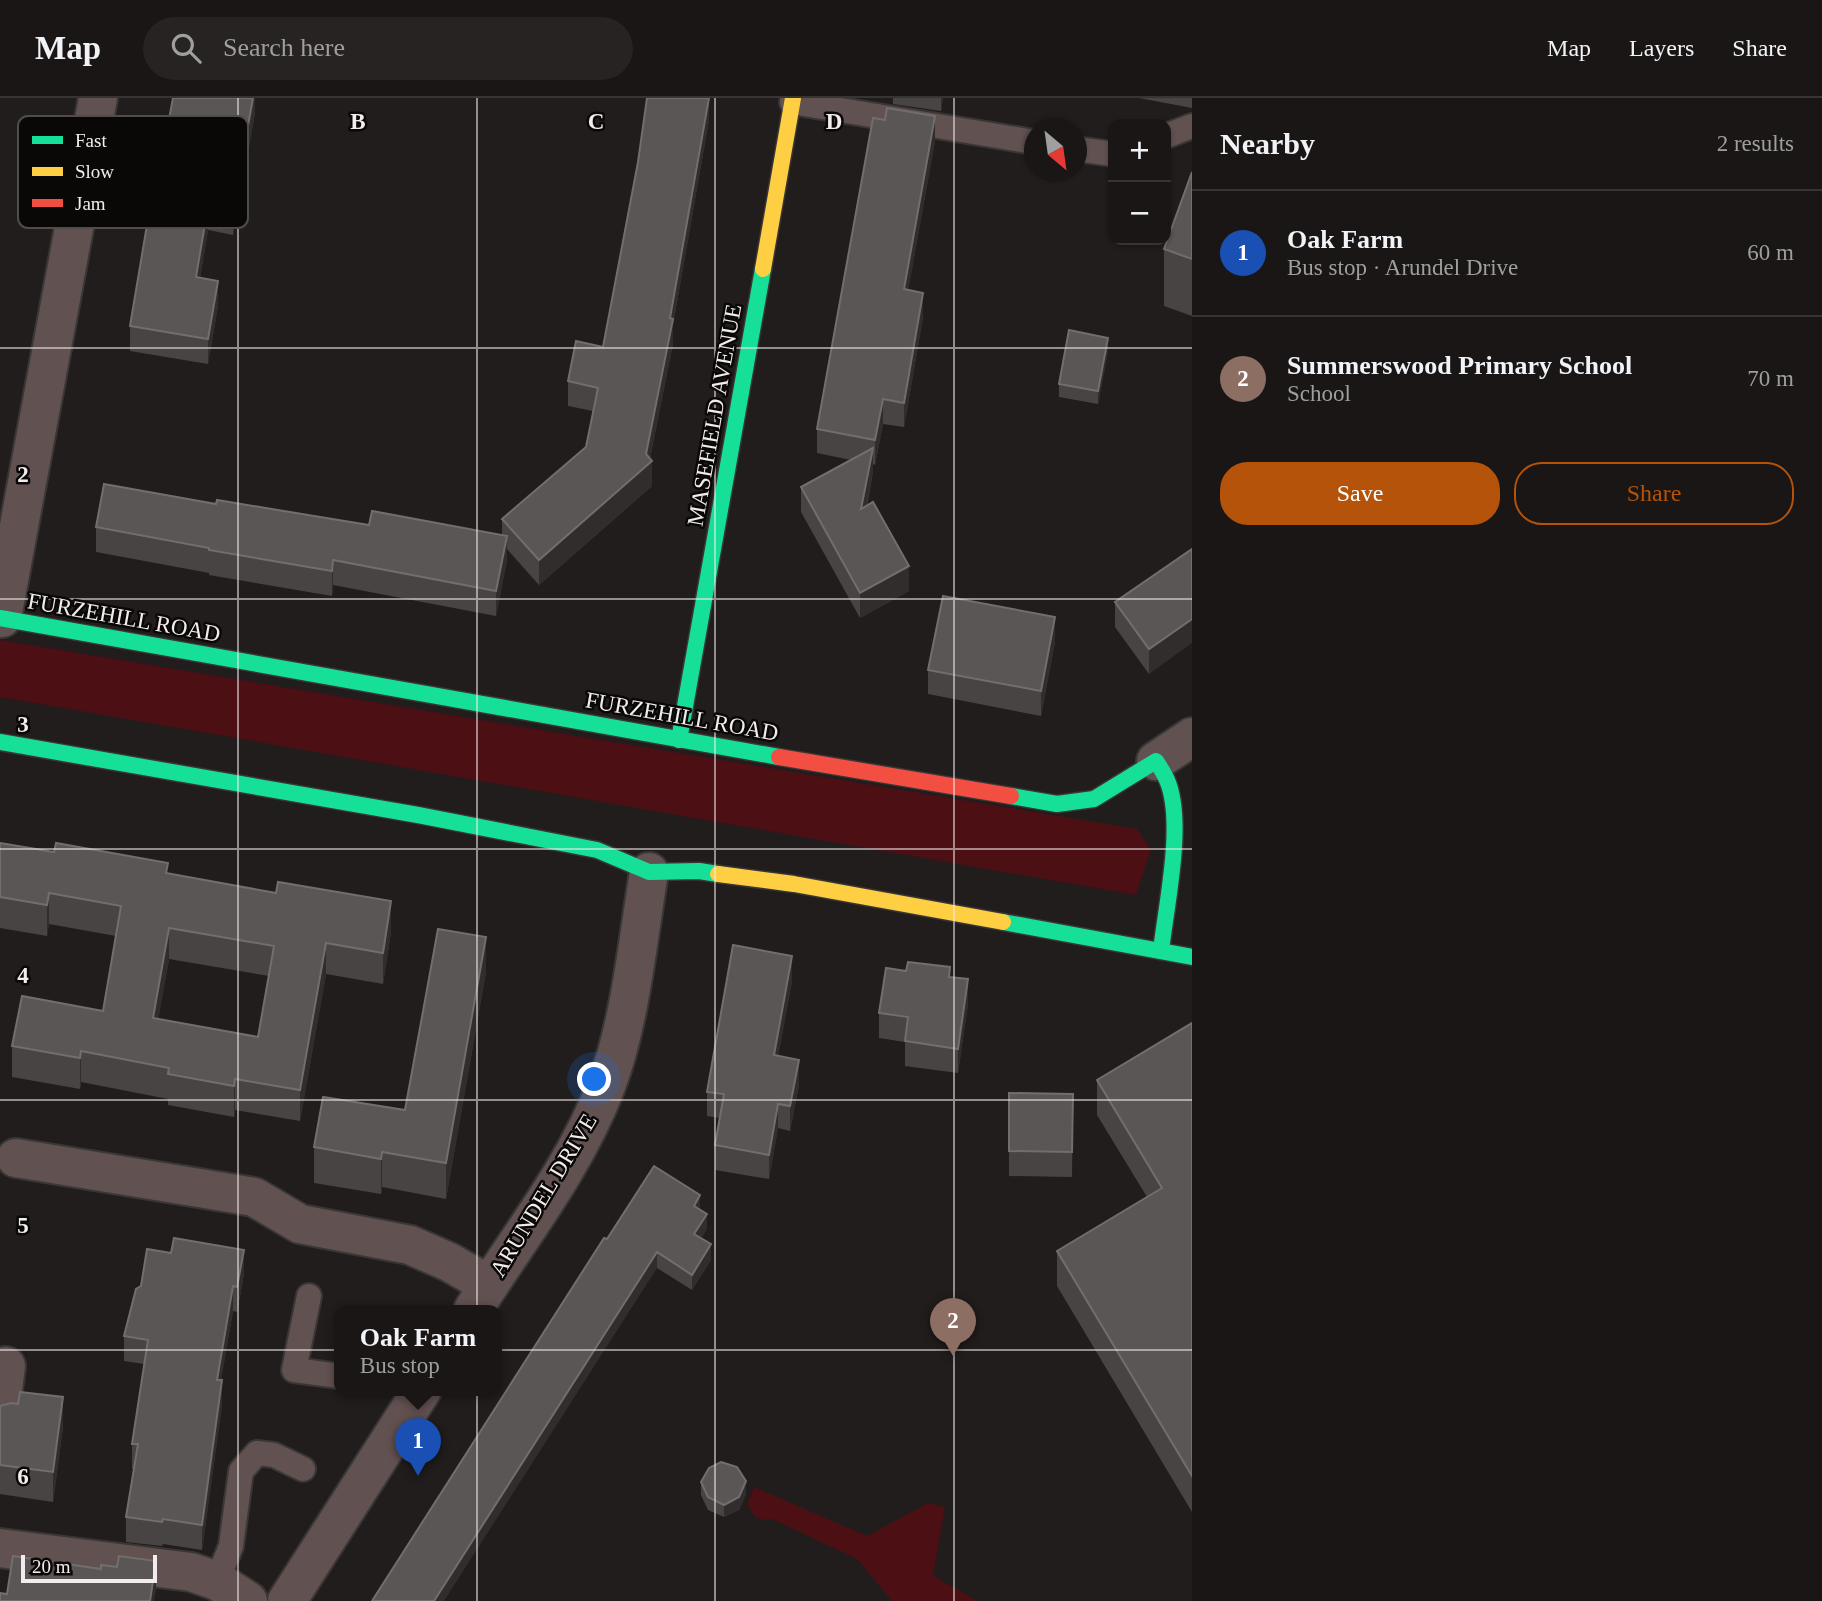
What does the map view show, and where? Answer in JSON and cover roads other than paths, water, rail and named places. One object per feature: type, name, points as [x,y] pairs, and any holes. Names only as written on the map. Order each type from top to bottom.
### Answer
[{"type":"street","points":[[95,116],[98,98]]},
{"type":"street","name":"MASEFIELD AVENUE","points":[[679,740],[793,100]]},
{"type":"street","points":[[1,618],[74,228]]},
{"type":"street","name":"FURZEHILL ROAD","points":[[1,618],[679,740],[1057,804],[1094,799],[1156,761]]},
{"type":"street","points":[[1161,951],[1172,851],[1173,803],[1167,780],[1156,761],[1192,737]]},
{"type":"street","points":[[0,742],[597,850],[649,873],[699,871],[794,884],[1192,957]]},
{"type":"street","name":"ARUNDEL DRIVE","points":[[481,1297],[549,1194],[587,1130],[607,1084],[621,1034],[649,873]]},
{"type":"street","points":[[16,1158],[254,1197],[300,1224],[410,1245],[449,1262],[481,1297]]},
{"type":"street","points":[[0,1414],[6,1366]]},
{"type":"street","points":[[287,1601],[409,1396]]},
{"type":"street","points":[[0,1548],[191,1572],[233,1591]]},
{"type":"lane","points":[[793,100],[1024,140]]},
{"type":"lane","points":[[1171,134],[1192,126]]},
{"type":"lane","points":[[1087,150],[1108,153]]},
{"type":"lane","points":[[309,1296],[294,1370],[334,1375]]},
{"type":"lane","points":[[233,1591],[231,1546],[242,1471],[257,1453],[274,1455],[303,1469]]},
{"type":"place","name":"Summerswood Primary School","points":[[953,1356]]},
{"type":"place","name":"Oak Farm","points":[[418,1476]]}]
